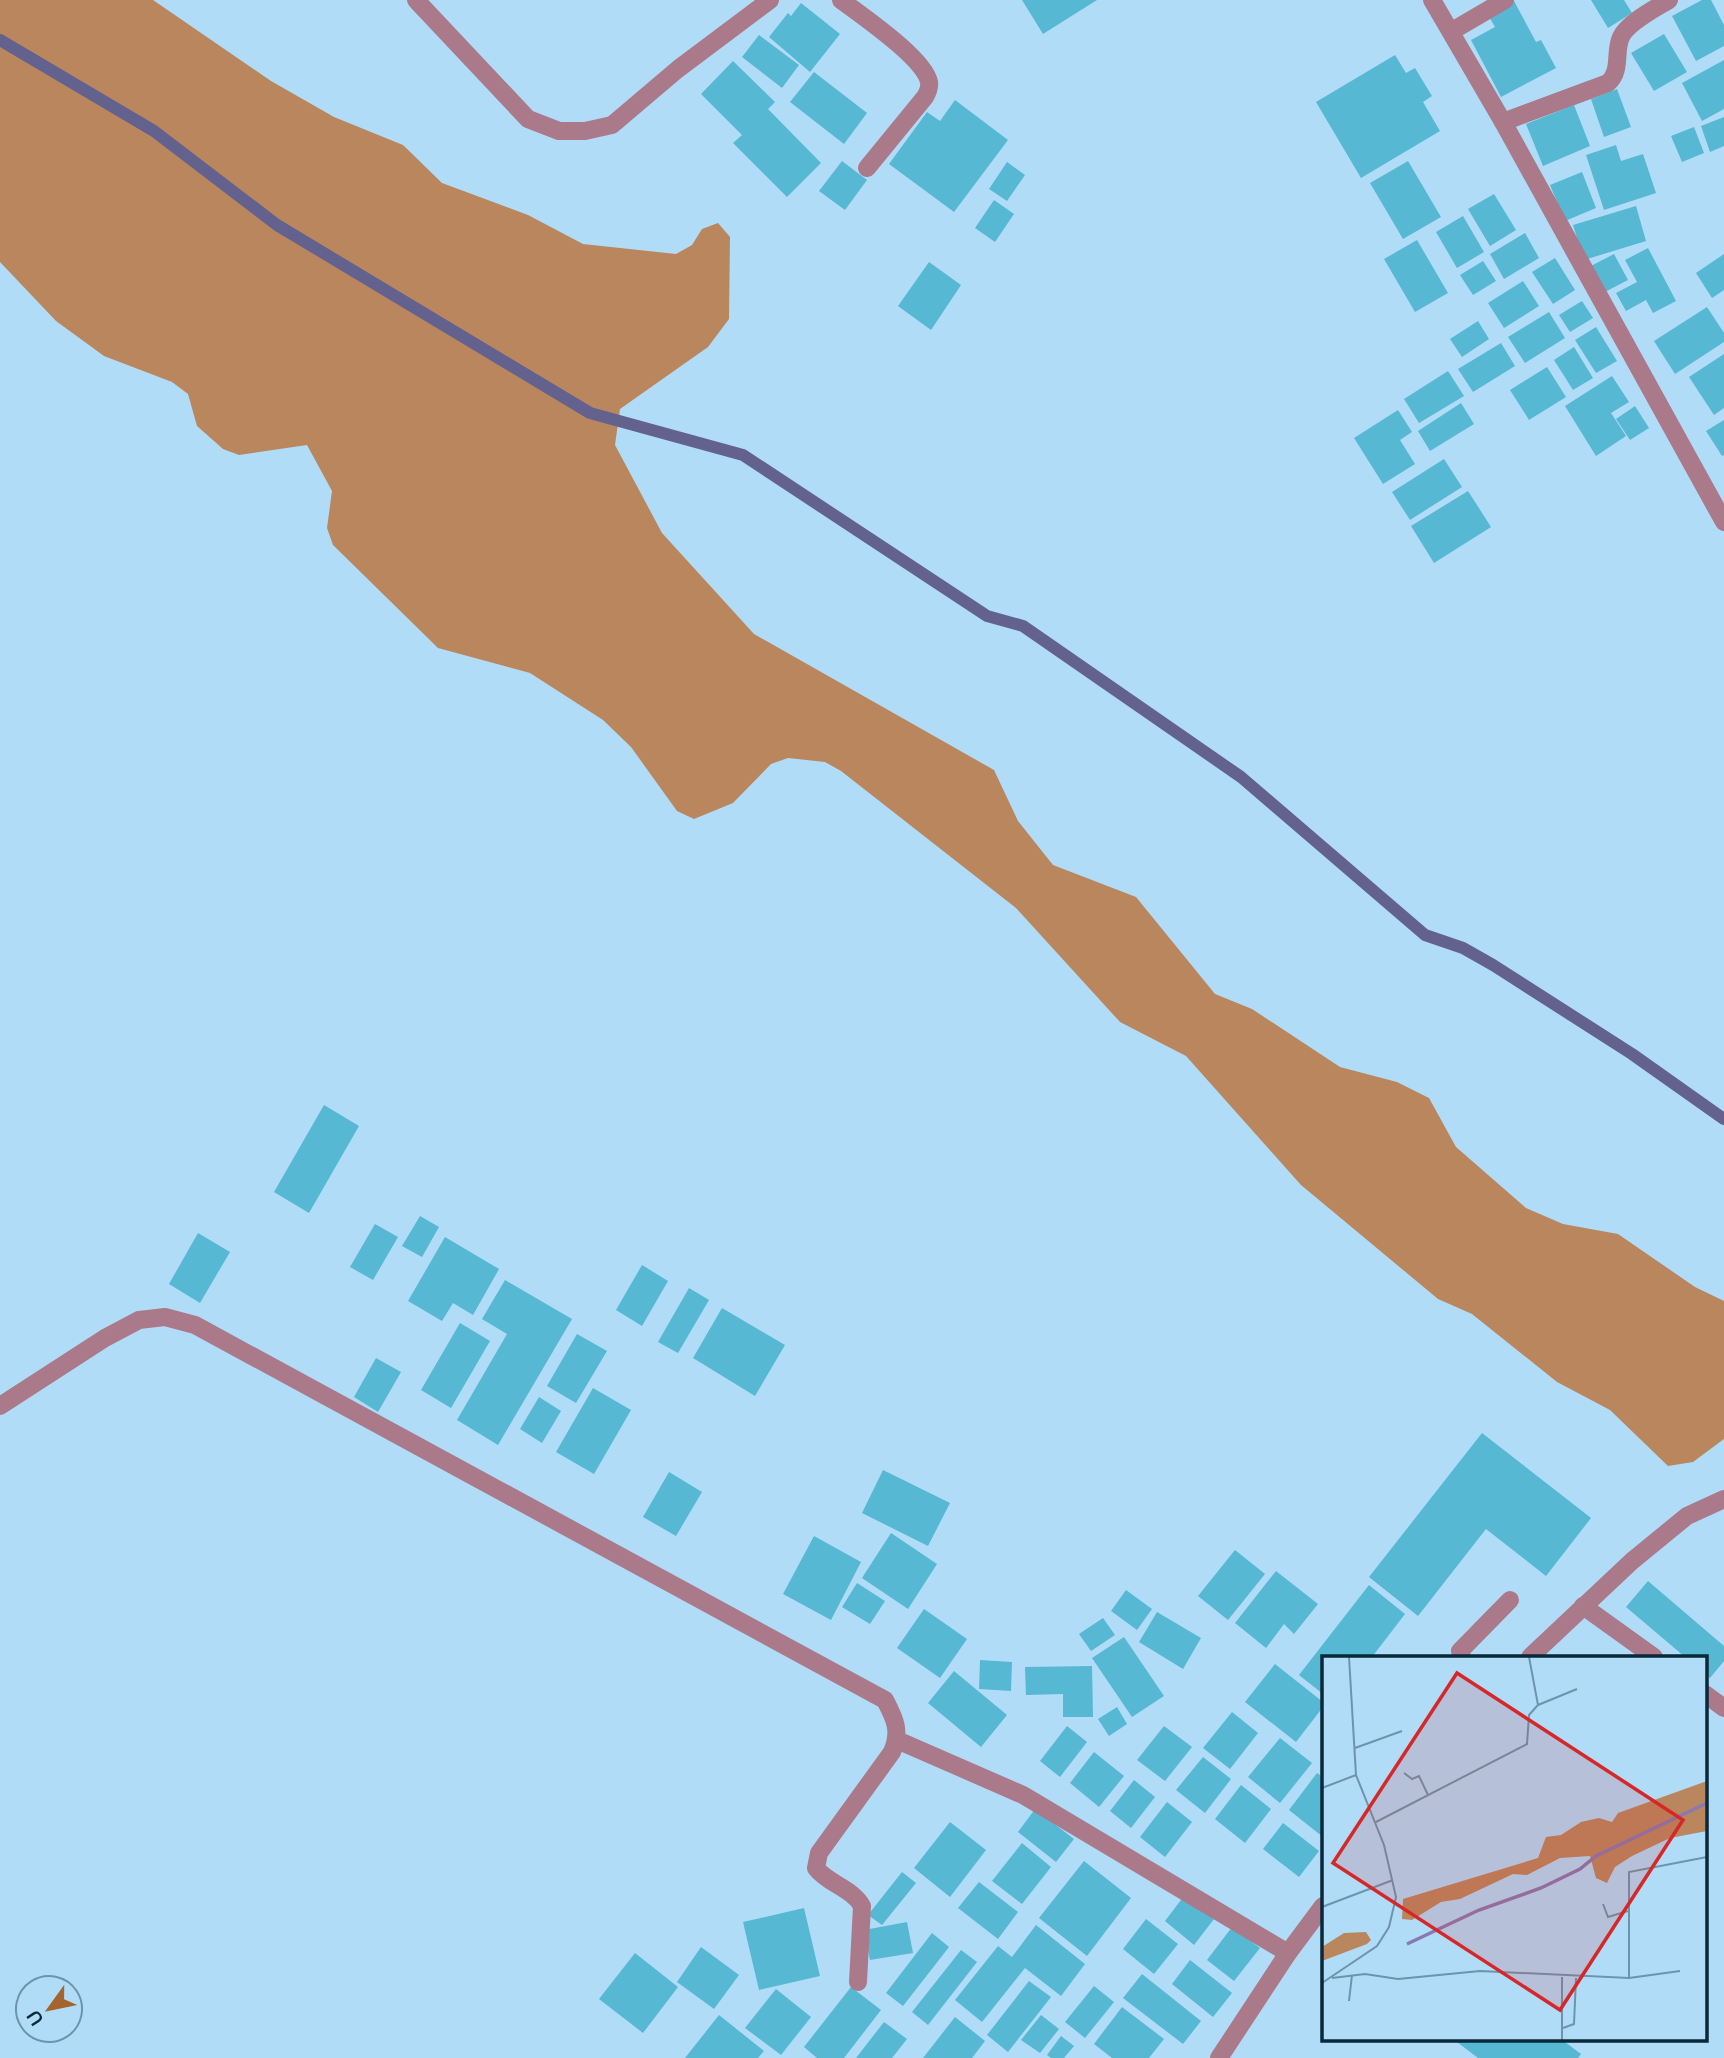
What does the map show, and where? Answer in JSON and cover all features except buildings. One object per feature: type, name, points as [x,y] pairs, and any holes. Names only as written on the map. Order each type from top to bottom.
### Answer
[{"type":"street","points":[[416,0],[528,119],[559,131],[585,131],[612,125],[678,69],[770,0]]},
{"type":"street","points":[[841,0],[919,64],[929,81],[925,97],[867,168]]},
{"type":"street","points":[[1432,0],[1503,122],[1724,522]]},
{"type":"street","points":[[1452,32],[1505,0]]},
{"type":"street","points":[[1503,122],[1608,83],[1616,72],[1622,35],[1628,27],[1669,0]]},
{"type":"street","points":[[0,1406],[104,1338],[139,1320],[165,1317],[179,1319],[195,1325],[885,1700],[897,1725],[897,1740],[892,1752],[819,1853],[816,1868],[821,1876],[858,1899],[862,1906],[859,1982]]},
{"type":"street","points":[[1531,1656],[1583,1606],[1687,1517],[1724,1499]]},
{"type":"street","points":[[1462,1656],[1460,1651],[1510,1600]]},
{"type":"street","points":[[1583,1606],[1653,1656]]},
{"type":"street","points":[[1706,1695],[1724,1708]]},
{"type":"street","points":[[897,1740],[1023,1795],[1288,1953]]},
{"type":"street","points":[[1219,2058],[1288,1953],[1322,1907]]},
{"type":"shaded area","points":[[0,0],[153,0],[271,81],[334,117],[403,145],[442,183],[528,215],[583,244],[676,254],[692,245],[702,229],[718,223],[730,237],[729,319],[708,347],[620,409],[615,445],[662,533],[754,634],[994,770],[1018,821],[1053,865],[1136,897],[1215,994],[1252,1009],[1340,1067],[1397,1082],[1429,1098],[1456,1147],[1526,1208],[1563,1224],[1618,1234],[1695,1287],[1724,1301],[1724,1439],[1693,1462],[1668,1466],[1610,1410],[1557,1382],[1472,1314],[1438,1299],[1301,1185],[1186,1056],[1120,1022],[1016,908],[841,771],[825,762],[788,758],[771,764],[733,803],[694,819],[677,811],[631,747],[603,720],[530,673],[438,648],[333,545],[327,528],[332,491],[307,445],[239,455],[223,449],[197,426],[188,394],[172,382],[104,356],[56,321],[0,262]]},
{"type":"waterway","points":[[0,40],[154,131],[277,225],[590,413],[743,455],[987,616],[1023,626],[1241,777],[1425,935],[1463,948],[1493,965],[1632,1054],[1724,1119]]}]
